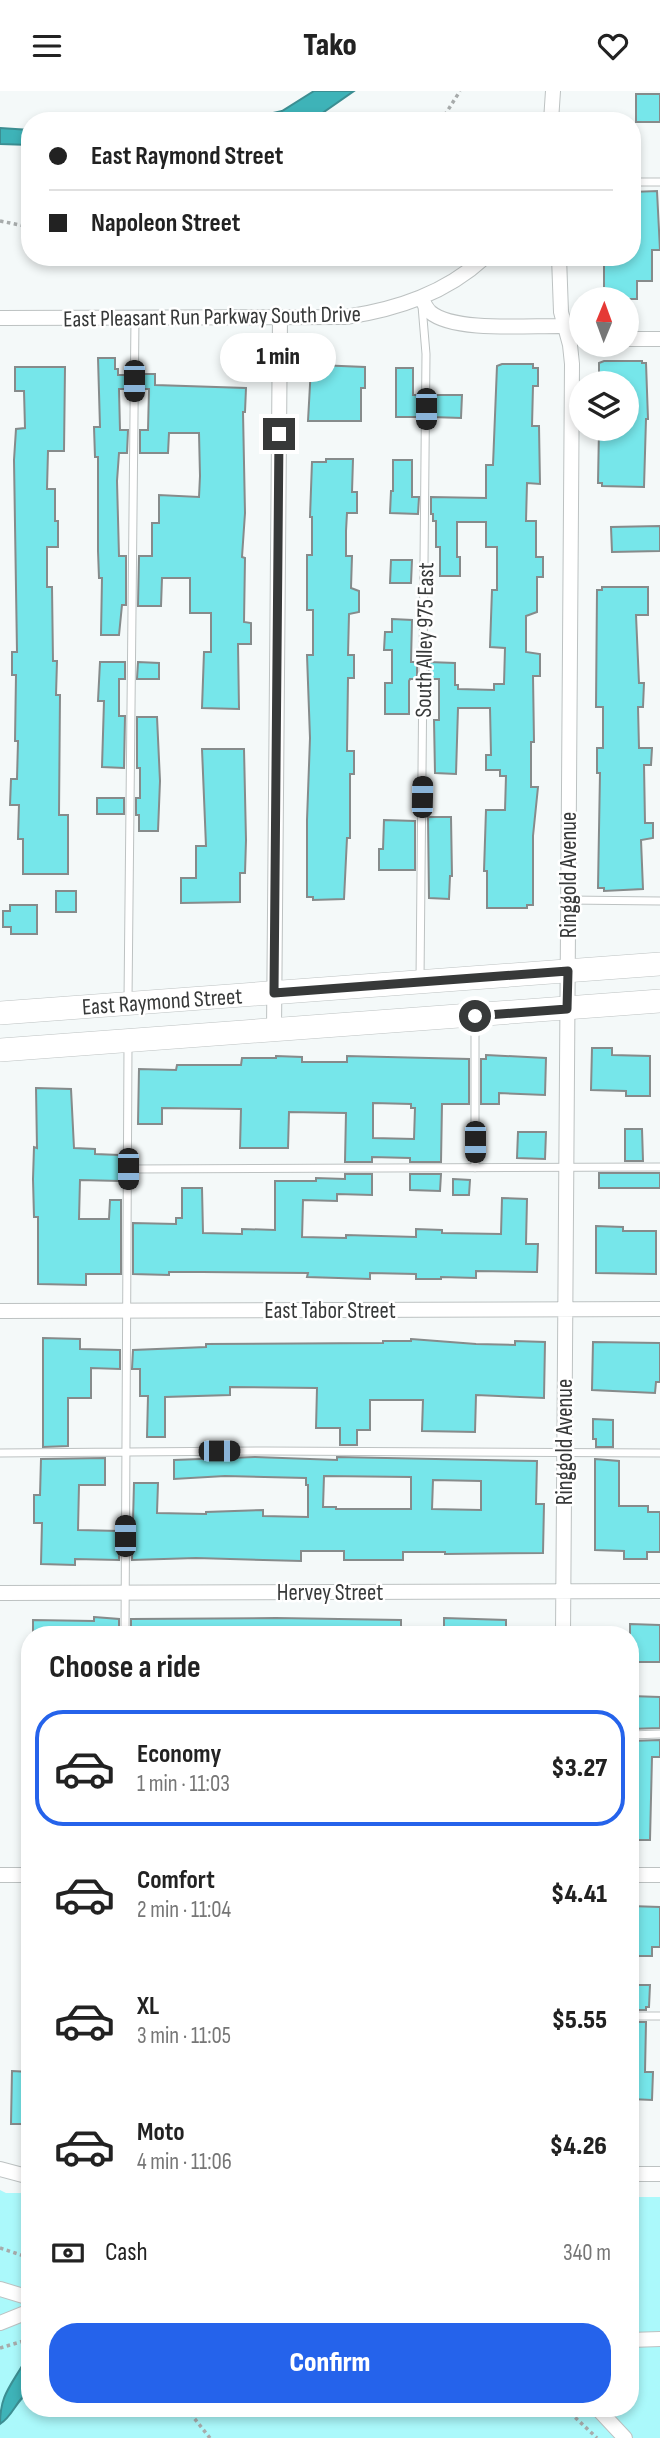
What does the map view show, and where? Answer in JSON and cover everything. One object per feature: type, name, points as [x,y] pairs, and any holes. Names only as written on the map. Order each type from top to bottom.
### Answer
[{"type":"main road","name":"East Raymond Street","points":[[0,1013],[660,964]]},
{"type":"main road","name":"East Raymond Street","points":[[0,1050],[660,1001]]},
{"type":"street","points":[[552,112],[553,91]]},
{"type":"street","name":"East Pleasant Run Parkway South Drive","points":[[0,319],[346,317],[408,304],[449,284],[473,266]]},
{"type":"street","points":[[559,266],[559,299],[565,326]]},
{"type":"street","points":[[421,298],[429,310],[460,324],[569,328]]},
{"type":"street","points":[[274,1031],[280,319]]},
{"type":"street","name":"Ringgold Avenue","points":[[563,1626],[572,364],[565,326]]},
{"type":"street","points":[[639,339],[660,339]]},
{"type":"street","name":"East Tabor Street","points":[[0,1311],[660,1308]]},
{"type":"street","name":"Hervey Street","points":[[0,1593],[660,1591]]},
{"type":"street","points":[[0,1875],[21,1875]]},
{"type":"street","points":[[639,1875],[660,1875]]},
{"type":"street","points":[[0,2169],[21,2175]]},
{"type":"street","points":[[639,2174],[660,2174]]},
{"type":"street","points":[[0,2289],[21,2295]]},
{"type":"street","points":[[0,2323],[21,2315]]},
{"type":"street","points":[[639,2340],[660,2339]]},
{"type":"street","points":[[605,2417],[625,2438]]},
{"type":"lane","points":[[641,182],[660,182]]},
{"type":"lane","name":"South Alley 975 East","points":[[421,298],[426,353],[421,982]]},
{"type":"lane","points":[[128,1003],[135,319]]},
{"type":"lane","points":[[567,900],[660,901]]},
{"type":"lane","points":[[475,1016],[475,1168]]},
{"type":"lane","points":[[125,1626],[128,1041]]},
{"type":"lane","points":[[128,1169],[660,1167]]},
{"type":"lane","points":[[0,1453],[660,1453]]},
{"type":"lane","points":[[639,1735],[660,1734]]},
{"type":"lane","points":[[639,2016],[660,2016]]},
{"type":"path","points":[[447,112],[460,91]]},
{"type":"path","points":[[0,221],[21,225]]},
{"type":"path","points":[[0,2248],[21,2254]]},
{"type":"path","points":[[0,2348],[21,2342]]},
{"type":"path","points":[[193,2417],[210,2438]]},
{"type":"path","points":[[575,2417],[597,2438]]},
{"type":"shaded area","points":[[314,91],[354,91],[324,112],[278,112]]},
{"type":"shaded area","points":[[0,128],[21,129],[21,145],[0,144]]},
{"type":"shaded area","points":[[0,2190],[6,2193],[21,2193],[21,2417],[639,2417],[639,2197],[660,2197],[660,2438],[0,2438]]},
{"type":"shaded area","points":[[21,2368],[21,2399],[0,2424],[2,2407],[6,2393]]},
{"type":"building","points":[[636,94],[660,94],[660,122],[641,122],[641,112],[636,112]]},
{"type":"building","points":[[657,191],[660,250],[652,250],[652,281],[637,281],[637,287],[604,287],[604,266],[641,266],[641,192]]},
{"type":"building","points":[[98,358],[115,358],[118,375],[128,375],[128,389],[119,389],[120,430],[128,430],[127,453],[119,453],[117,481],[119,556],[126,556],[126,605],[122,605],[119,635],[101,635],[98,457],[95,457],[94,427],[100,427]]},
{"type":"building","points":[[599,363],[646,363],[648,419],[644,487],[602,486],[602,483],[598,483],[599,441],[639,441],[639,371],[599,371]]},
{"type":"building","points":[[533,364],[533,368],[538,368],[538,386],[533,386],[532,426],[539,426],[540,484],[527,483],[526,521],[536,521],[536,557],[543,557],[543,577],[537,577],[537,612],[526,616],[526,652],[540,654],[540,676],[533,676],[534,742],[531,742],[531,787],[538,787],[533,836],[533,905],[527,905],[527,908],[487,908],[487,871],[484,871],[486,810],[505,810],[506,776],[500,776],[500,770],[486,770],[486,755],[491,755],[490,708],[458,708],[456,774],[435,773],[434,720],[439,720],[439,679],[429,679],[429,662],[455,663],[455,685],[458,685],[458,689],[494,690],[494,684],[504,684],[505,648],[490,647],[492,590],[497,590],[497,547],[486,547],[486,522],[457,522],[460,576],[440,576],[440,547],[436,547],[436,521],[433,521],[431,514],[431,497],[486,498],[486,465],[493,465],[497,366]]},
{"type":"building","points":[[15,367],[65,367],[64,451],[48,451],[47,489],[55,489],[58,547],[47,547],[47,587],[52,587],[53,661],[57,661],[56,695],[60,695],[59,815],[68,815],[68,874],[23,874],[23,839],[18,839],[19,805],[10,805],[11,779],[17,779],[18,741],[15,741],[16,675],[12,675],[12,652],[17,652],[14,460],[16,429],[25,428],[24,391],[15,391]]},
{"type":"building","points":[[311,367],[365,367],[365,388],[361,388],[361,421],[308,421]]},
{"type":"building","points":[[396,368],[413,368],[413,395],[419,395],[419,417],[396,417]]},
{"type":"building","points":[[141,374],[155,374],[155,385],[246,388],[243,412],[245,513],[242,557],[245,558],[244,622],[251,623],[251,644],[238,644],[239,709],[202,708],[204,652],[211,652],[211,613],[190,613],[190,578],[162,578],[161,606],[138,606],[139,556],[152,556],[152,523],[159,523],[159,495],[199,497],[200,476],[199,433],[169,433],[168,453],[140,453],[140,430],[148,430],[149,389],[140,389]]},
{"type":"building","points":[[432,395],[462,395],[461,418],[432,417]]},
{"type":"building","points":[[326,459],[353,459],[352,492],[357,492],[357,513],[347,513],[346,556],[352,556],[351,588],[359,591],[359,612],[349,614],[348,655],[354,655],[354,678],[348,678],[347,751],[354,751],[354,774],[350,774],[350,838],[347,838],[344,899],[313,900],[313,897],[307,897],[310,738],[307,655],[313,655],[313,610],[307,610],[307,555],[312,555],[312,462],[326,462]]},
{"type":"building","points":[[393,460],[412,460],[412,497],[419,497],[418,514],[390,513]]},
{"type":"building","points":[[660,526],[660,551],[612,552],[611,527]]},
{"type":"building","points":[[391,560],[412,560],[411,583],[390,583]]},
{"type":"building","points":[[602,587],[648,587],[648,615],[636,615],[639,683],[644,683],[643,707],[638,707],[639,748],[652,748],[651,765],[644,765],[645,823],[653,823],[653,838],[641,840],[643,889],[604,891],[604,888],[598,888],[600,773],[597,773],[597,748],[603,748],[603,707],[596,707],[597,590],[602,590]]},
{"type":"building","points":[[392,619],[412,620],[411,662],[417,662],[417,679],[409,681],[409,714],[385,714],[385,683],[392,683],[392,650],[384,650],[385,632],[392,632]]},
{"type":"building","points":[[100,662],[125,662],[125,679],[119,679],[119,716],[125,716],[124,768],[102,767],[104,701],[98,701]]},
{"type":"building","points":[[138,662],[159,663],[159,679],[137,679]]},
{"type":"building","points":[[137,717],[157,717],[160,781],[158,831],[139,831],[139,815],[136,815],[136,798],[140,798]]},
{"type":"building","points":[[202,749],[244,749],[246,840],[245,873],[240,873],[240,902],[181,903],[181,878],[196,878],[196,846],[206,846]]},
{"type":"building","points":[[97,798],[124,798],[124,814],[97,814]]},
{"type":"building","points":[[428,817],[451,817],[452,876],[449,899],[429,898]]},
{"type":"building","points":[[384,820],[415,821],[415,870],[379,870]]},
{"type":"building","points":[[56,891],[76,891],[76,912],[56,912]]},
{"type":"building","points":[[10,905],[37,905],[37,934],[11,934],[11,927],[3,927],[3,911],[10,911]]},
{"type":"building","points":[[592,1048],[612,1048],[612,1055],[650,1056],[650,1096],[626,1096],[626,1091],[591,1090]]},
{"type":"building","points":[[486,1055],[546,1058],[545,1095],[499,1093],[499,1104],[481,1104],[481,1059],[486,1059]]},
{"type":"building","points":[[347,1056],[469,1059],[469,1104],[442,1104],[441,1162],[410,1162],[410,1158],[372,1157],[372,1162],[345,1162],[346,1113],[289,1112],[288,1148],[240,1148],[241,1109],[162,1108],[162,1124],[138,1124],[139,1069],[176,1070],[177,1065],[241,1065],[242,1058],[302,1057],[302,1062],[347,1062]],"holes":[[[373,1103],[411,1104],[411,1108],[415,1108],[414,1139],[373,1138]]]},
{"type":"building","points":[[36,1088],[71,1089],[74,1148],[95,1149],[95,1154],[119,1155],[119,1181],[80,1180],[79,1219],[109,1219],[110,1200],[121,1200],[121,1274],[86,1274],[86,1285],[38,1284],[38,1217],[34,1217],[33,1179],[34,1147],[37,1148]]},
{"type":"building","points":[[625,1129],[642,1129],[643,1161],[625,1161]]},
{"type":"building","points":[[518,1132],[546,1132],[545,1159],[517,1158]]},
{"type":"building","points":[[599,1173],[660,1173],[660,1188],[599,1188]]},
{"type":"building","points":[[345,1174],[372,1174],[372,1195],[337,1194],[337,1201],[303,1200],[302,1237],[416,1237],[416,1229],[442,1230],[442,1233],[501,1234],[502,1198],[527,1199],[526,1244],[538,1244],[537,1272],[476,1271],[476,1278],[441,1279],[416,1279],[416,1274],[370,1273],[370,1279],[307,1277],[308,1273],[133,1274],[133,1223],[176,1224],[176,1218],[182,1218],[182,1188],[202,1188],[203,1233],[242,1234],[242,1229],[275,1230],[275,1181],[345,1179]]},
{"type":"building","points":[[410,1174],[441,1174],[440,1191],[410,1190]]},
{"type":"building","points":[[453,1179],[470,1180],[469,1195],[453,1195]]},
{"type":"building","points":[[596,1226],[623,1227],[623,1231],[656,1231],[656,1274],[596,1273]]},
{"type":"building","points":[[43,1338],[80,1339],[80,1349],[120,1350],[120,1369],[91,1368],[91,1398],[68,1398],[68,1446],[43,1447]]},
{"type":"building","points":[[411,1339],[515,1345],[515,1341],[545,1342],[544,1398],[476,1395],[475,1432],[422,1431],[423,1400],[370,1400],[370,1430],[357,1430],[357,1445],[340,1445],[340,1428],[316,1428],[317,1388],[230,1387],[230,1395],[165,1397],[165,1437],[147,1437],[148,1396],[140,1396],[140,1369],[132,1369],[133,1350],[206,1347],[206,1344],[383,1343]]},
{"type":"building","points":[[593,1342],[660,1343],[660,1382],[656,1382],[655,1393],[592,1390]]},
{"type":"building","points":[[593,1419],[613,1420],[613,1447],[596,1447],[596,1439],[593,1439]]},
{"type":"building","points":[[255,1457],[337,1460],[337,1457],[537,1461],[536,1504],[544,1504],[543,1553],[403,1552],[403,1560],[344,1560],[344,1551],[301,1551],[301,1561],[196,1558],[132,1560],[134,1483],[158,1483],[157,1513],[206,1514],[263,1510],[263,1516],[308,1517],[306,1478],[225,1476],[174,1479],[174,1460]],"holes":[[[324,1476],[411,1477],[411,1509],[323,1507]],[[433,1480],[481,1481],[481,1510],[432,1509]]]},
{"type":"building","points":[[105,1458],[105,1485],[79,1485],[78,1530],[119,1531],[119,1560],[75,1559],[75,1565],[41,1564],[42,1523],[34,1523],[34,1495],[40,1495],[41,1459]]},
{"type":"building","points":[[595,1459],[619,1461],[619,1506],[648,1506],[648,1512],[660,1512],[660,1552],[647,1552],[647,1559],[624,1559],[624,1551],[595,1550]]},
{"type":"building","points":[[94,1617],[119,1619],[119,1626],[33,1626],[33,1620],[94,1621]]},
{"type":"building","points":[[444,1618],[506,1620],[506,1626],[444,1626]]},
{"type":"building","points":[[131,1619],[401,1620],[401,1626],[131,1626]]},
{"type":"building","points":[[660,1625],[660,1662],[639,1662],[639,1626],[630,1626]]},
{"type":"building","points":[[639,1696],[660,1697],[660,1728],[639,1729]]},
{"type":"building","points":[[660,1740],[660,1757],[652,1757],[650,1840],[639,1840],[639,1741]]},
{"type":"building","points":[[639,1906],[660,1907],[660,1947],[652,1947],[652,1956],[639,1956]]},
{"type":"building","points":[[639,1985],[650,1985],[649,2007],[646,2007],[646,2010],[639,2010]]},
{"type":"building","points":[[639,2022],[646,2022],[645,2072],[653,2072],[652,2100],[639,2099]]},
{"type":"building","points":[[12,2071],[21,2072],[21,2124],[11,2124]]},
{"type":"route","points":[[279,434],[274,993],[568,971],[567,1009],[475,1016]]}]
